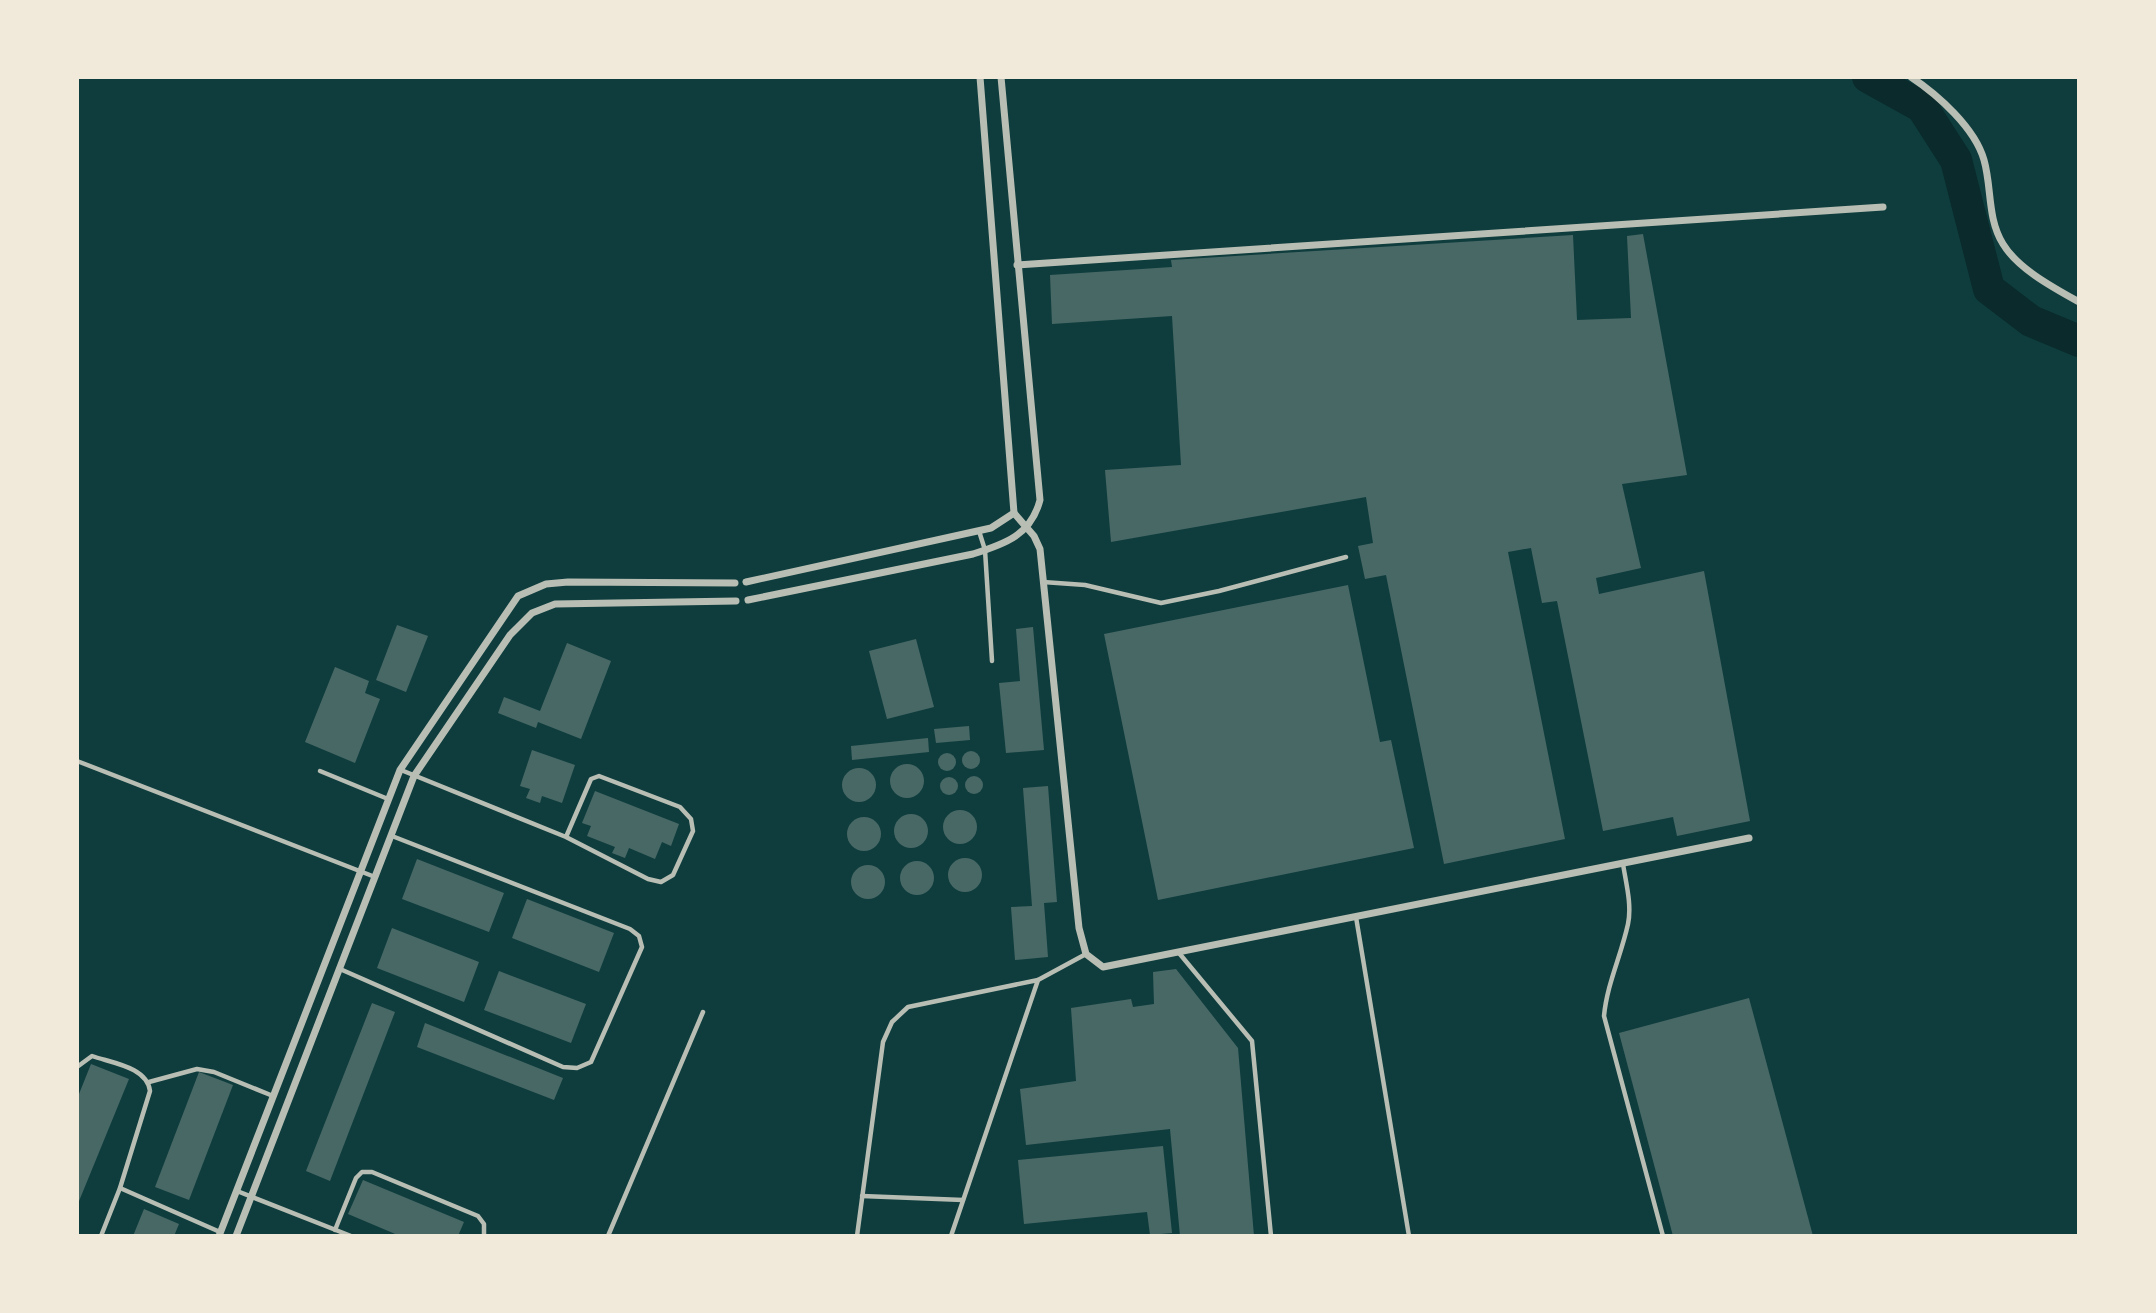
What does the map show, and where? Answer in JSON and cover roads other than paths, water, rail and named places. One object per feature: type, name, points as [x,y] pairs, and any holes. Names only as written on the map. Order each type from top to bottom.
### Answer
[{"type":"street","points":[[980,77],[1014,513],[1027,527],[1040,550],[1079,928],[1086,954],[1103,967],[1748,838]]},
{"type":"street","points":[[748,600],[985,550],[1007,542],[1035,519],[1040,500],[1001,77]]},
{"type":"street","points":[[1911,77],[1943,104],[1979,148],[1984,161],[1993,217],[2003,243],[2022,264],[2079,302]]},
{"type":"street","points":[[1017,265],[1883,207]]},
{"type":"street","points":[[746,582],[991,528],[1014,513]]},
{"type":"street","points":[[220,1234],[400,769],[518,596],[528,589],[568,582],[735,583]]},
{"type":"street","points":[[236,1236],[414,776],[510,635],[532,613],[555,604],[736,601]]},
{"type":"street","points":[[471,663],[484,673]]},
{"type":"lane","points":[[979,530],[985,550],[992,661]]},
{"type":"lane","points":[[1043,582],[1085,585],[1124,597],[1161,603],[1219,591],[1346,557]]},
{"type":"lane","points":[[77,761],[375,877]]},
{"type":"lane","points":[[400,769],[566,837],[648,879],[661,882],[673,875],[693,831],[691,818],[680,807],[598,776],[591,779],[586,786],[566,837]]},
{"type":"lane","points":[[320,771],[389,799]]},
{"type":"lane","points":[[339,969],[563,1067],[577,1069],[591,1062],[642,947],[639,936],[630,929],[391,836]]},
{"type":"lane","points":[[1623,864],[1630,908],[1628,924],[1606,995],[1604,1016],[1663,1236]]},
{"type":"lane","points":[[1356,917],[1409,1236]]},
{"type":"lane","points":[[1180,953],[1252,1041],[1271,1236]]},
{"type":"lane","points":[[857,1236],[883,1042],[892,1022],[908,1007],[1038,980],[1086,954]]},
{"type":"lane","points":[[951,1236],[1038,980]]},
{"type":"lane","points":[[608,1236],[704,1012]]},
{"type":"lane","points":[[77,1067],[92,1056],[143,1074],[149,1082],[150,1091],[120,1188],[101,1236]]},
{"type":"lane","points":[[149,1082],[197,1069],[214,1072],[274,1096]]},
{"type":"lane","points":[[335,1230],[356,1178],[362,1172],[372,1172],[478,1216],[484,1224],[484,1236]]},
{"type":"lane","points":[[120,1188],[220,1234]]},
{"type":"lane","points":[[237,1191],[351,1236]]},
{"type":"lane","points":[[862,1196],[963,1200]]},
{"type":"waterway","points":[[1868,77],[1922,107],[1956,160],[1989,289],[2031,321],[2079,341]]}]
